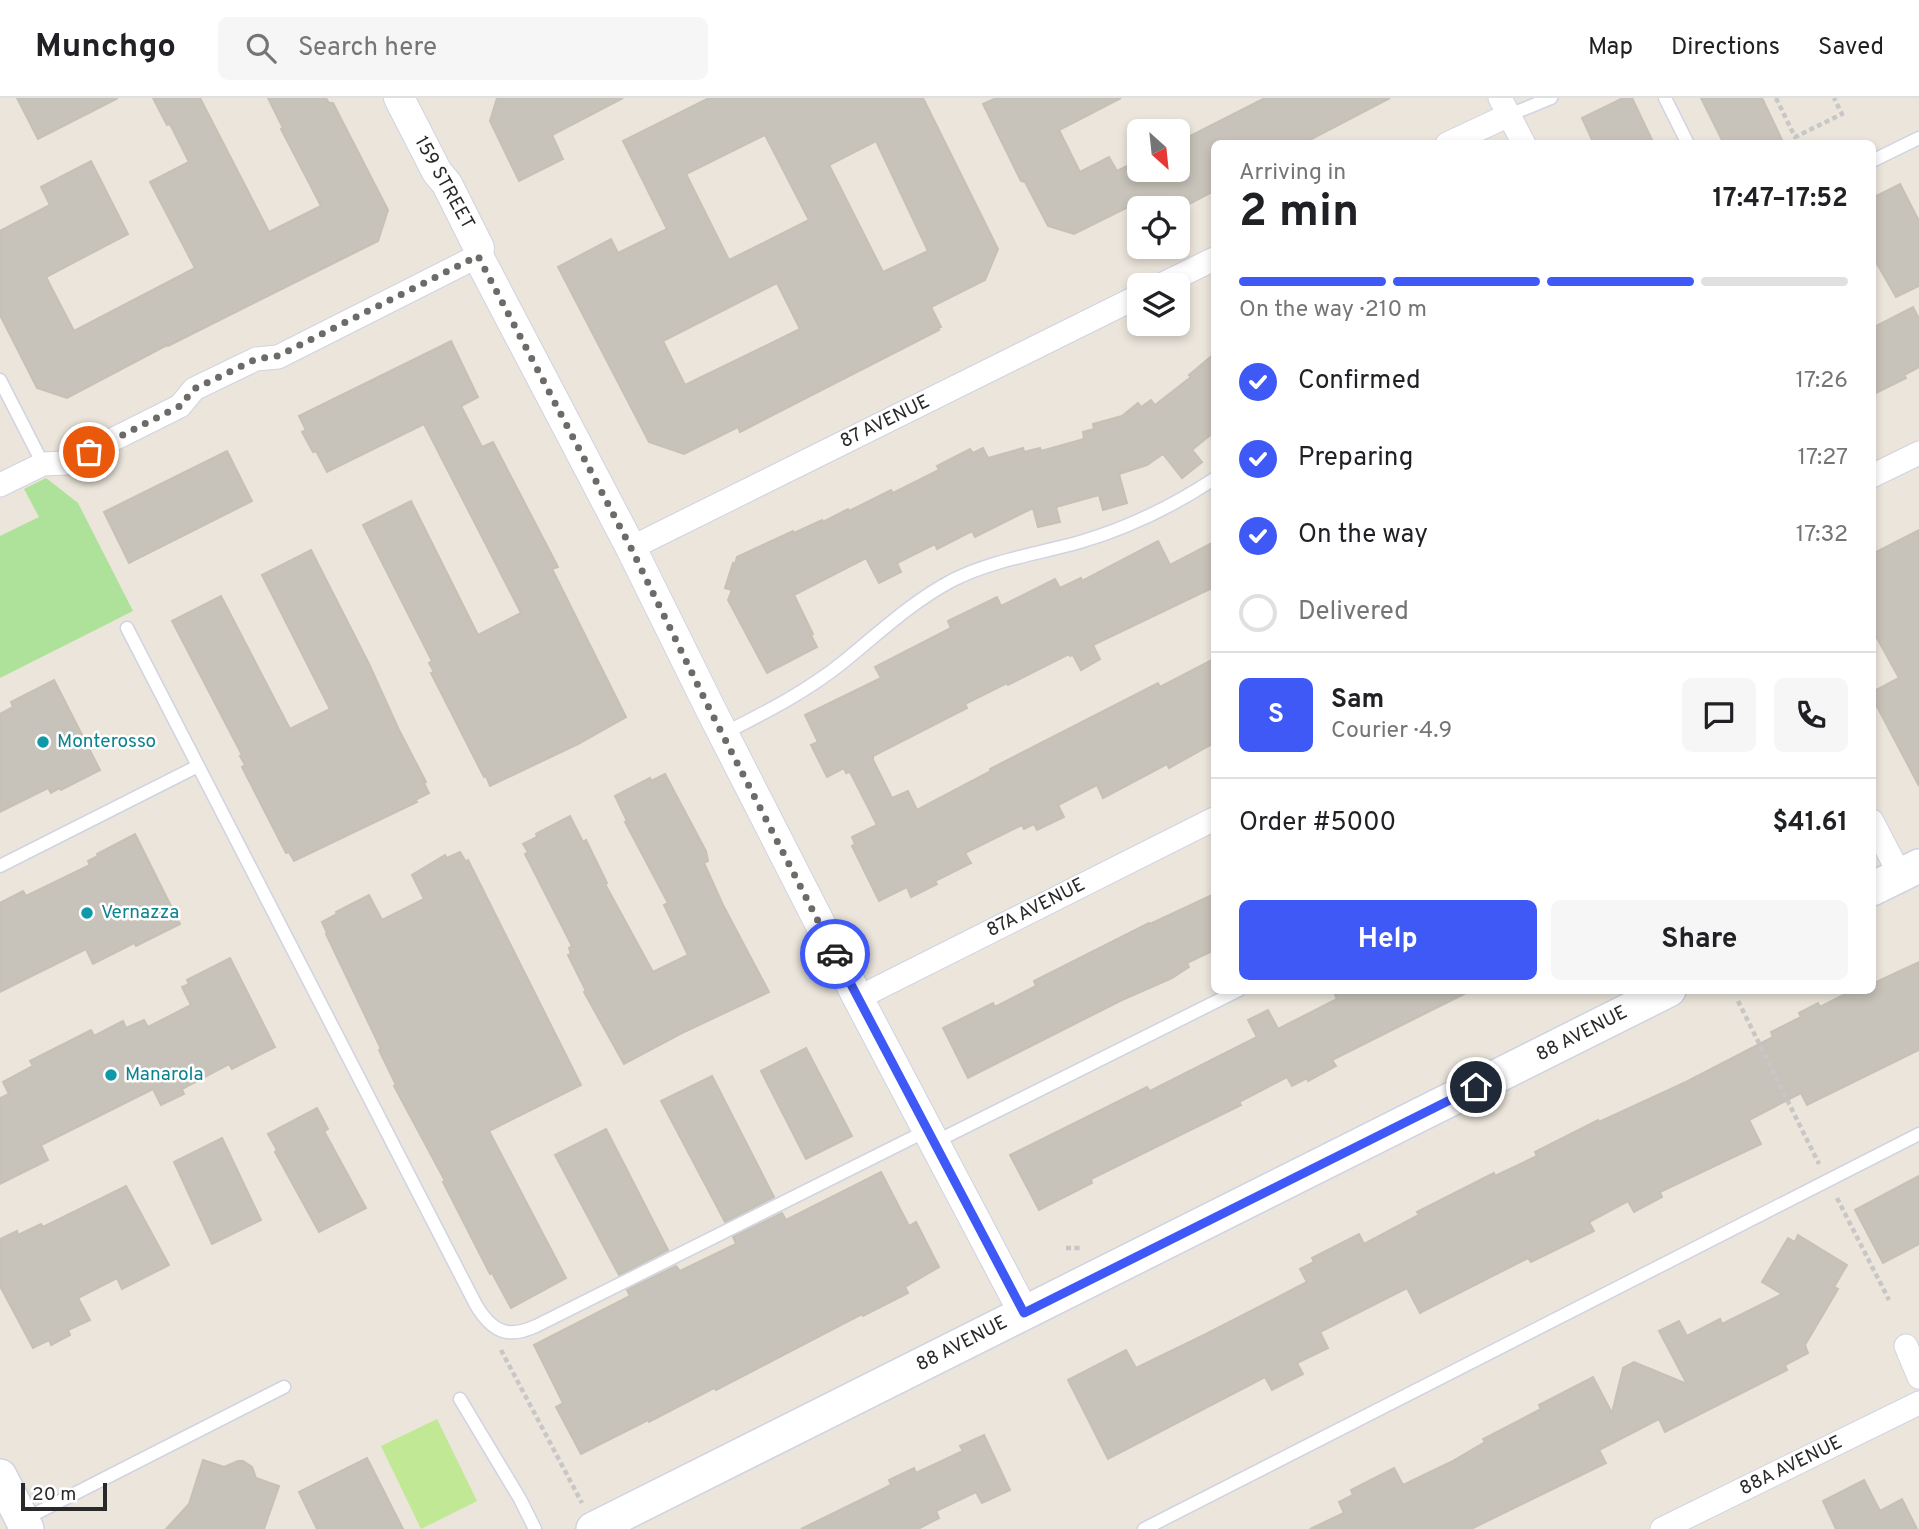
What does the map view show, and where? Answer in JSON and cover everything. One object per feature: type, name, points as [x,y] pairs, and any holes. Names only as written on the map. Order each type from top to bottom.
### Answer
[{"type":"main road","name":"88 AVENUE","points":[[588,1516],[1024,1313],[1661,994]]},
{"type":"main road","points":[[0,1476],[25,1525]]},
{"type":"street","name":"159 STREET","points":[[399,98],[469,227],[479,248],[478,256],[631,548],[858,998],[1024,1313]]},
{"type":"street","points":[[1453,140],[1505,107],[1522,140]]},
{"type":"street","points":[[0,485],[43,464],[66,463],[180,406],[194,389],[256,359],[278,356],[478,256]]},
{"type":"street","points":[[1185,273],[1211,260]]},
{"type":"street","name":"87 AVENUE","points":[[631,548],[1127,302]]},
{"type":"street","points":[[1876,474],[1919,453]]},
{"type":"street","name":"87A AVENUE","points":[[858,998],[1211,820]]},
{"type":"street","points":[[1876,830],[1897,877]]},
{"type":"street","points":[[1906,1346],[1919,1377]]},
{"type":"street","name":"88A AVENUE","points":[[1662,1529],[1919,1403]]},
{"type":"lane","points":[[1505,107],[1551,98]]},
{"type":"lane","points":[[1665,98],[1686,140]]},
{"type":"lane","points":[[1876,159],[1919,138]]},
{"type":"lane","points":[[0,380],[43,464]]},
{"type":"lane","points":[[723,734],[774,708],[825,676],[904,610],[954,580],[1010,559],[1099,536],[1156,512],[1211,481]]},
{"type":"lane","points":[[127,628],[476,1306],[487,1321],[500,1330],[515,1333],[536,1326],[1231,994]]},
{"type":"lane","points":[[0,866],[198,766]]},
{"type":"lane","points":[[1149,1528],[1919,1134]]},
{"type":"lane","points":[[25,1525],[284,1387]]},
{"type":"lane","points":[[460,1399],[535,1529]]},
{"type":"path","points":[[1776,98],[1795,136],[1842,114],[1834,98]]},
{"type":"path","points":[[1738,1001],[1821,1167]]},
{"type":"path","points":[[1834,1192],[1889,1300]]},
{"type":"path","points":[[501,1349],[588,1516]]},
{"type":"green space","points":[[46,478],[78,503],[133,611],[0,678],[0,536],[39,517],[24,489]]},
{"type":"green space","points":[[437,1419],[477,1501],[421,1529],[381,1446]]},
{"type":"building","points":[[17,98],[118,98],[38,139]]},
{"type":"building","points":[[153,98],[200,98],[269,232],[321,206],[268,98],[326,98],[329,103],[333,103],[388,210],[378,241],[167,345],[67,398],[37,388],[0,315],[0,231],[50,205],[41,187],[91,161],[128,234],[46,277],[74,331],[195,268],[150,182],[189,162]]},
{"type":"building","points":[[497,98],[623,98],[552,135],[563,159],[519,181],[490,121]]},
{"type":"building","points":[[709,98],[923,98],[998,249],[985,280],[931,307],[941,327],[939,330],[740,432],[738,427],[684,454],[649,442],[558,267],[611,239],[618,253],[667,229],[623,141]],"holes":[[[765,135],[809,220],[729,260],[686,174]],[[876,141],[928,251],[883,272],[829,165]],[[777,283],[800,329],[685,385],[663,341]]]},
{"type":"building","points":[[996,98],[1121,98],[1059,130],[1080,172],[1109,157],[1117,171],[1127,166],[1127,182],[1190,182],[1190,136],[1265,98],[1390,98],[1310,140],[1211,140],[1211,193],[1190,204],[1190,196],[1127,196],[1127,208],[1074,234],[1048,226],[1025,182],[1021,181],[983,104]]},
{"type":"building","points":[[1623,98],[1632,98],[1652,140],[1592,140],[1582,118]]},
{"type":"building","points":[[1701,98],[1762,98],[1782,140],[1722,140]]},
{"type":"building","points":[[1900,184],[1919,221],[1919,286],[1896,297],[1876,262],[1876,196]]},
{"type":"building","points":[[1913,307],[1919,319],[1919,367],[1904,375],[1906,378],[1876,393],[1876,326]]},
{"type":"building","points":[[451,341],[478,397],[461,406],[482,447],[493,442],[558,567],[552,569],[626,717],[578,744],[490,786],[431,673],[434,672],[429,663],[432,661],[363,525],[411,501],[478,635],[521,613],[424,424],[327,472],[302,432],[306,430],[299,416]]},
{"type":"building","points":[[1211,357],[1211,434],[1192,450],[1202,462],[1182,478],[1163,454],[1147,465],[1119,474],[1127,503],[1103,510],[1099,495],[1056,507],[1060,522],[1038,527],[1033,508],[975,537],[972,531],[937,549],[935,544],[897,563],[901,572],[879,583],[866,558],[794,595],[817,647],[767,673],[728,600],[732,590],[725,588],[737,557],[793,531],[794,533],[822,520],[823,522],[848,509],[849,511],[891,490],[893,493],[939,470],[937,466],[970,449],[973,453],[983,448],[988,458],[1023,448],[1024,452],[1040,448],[1041,451],[1084,439],[1083,432],[1094,429],[1093,424],[1122,416],[1138,403],[1141,407],[1151,400],[1155,405],[1191,377],[1189,375]]},
{"type":"building","points":[[227,451],[252,501],[129,563],[104,512]]},
{"type":"building","points":[[1919,530],[1919,786],[1876,705],[1876,690],[1899,678],[1876,636],[1876,552]]},
{"type":"building","points":[[1158,541],[1170,565],[1211,544],[1211,588],[1093,645],[1100,659],[1081,670],[1073,655],[1069,654],[965,704],[967,708],[873,756],[892,798],[908,791],[917,810],[991,771],[990,769],[1158,683],[1160,687],[1211,661],[1211,745],[1169,768],[1167,764],[1103,798],[1097,785],[1058,805],[1064,817],[1037,830],[1034,824],[1024,829],[1022,825],[965,853],[971,863],[935,881],[937,884],[911,897],[907,887],[879,901],[852,846],[855,844],[852,837],[877,825],[850,772],[846,773],[844,768],[827,777],[811,745],[818,742],[805,715],[881,678],[875,667],[951,628],[948,621],[997,597],[1001,606],[1055,579],[1060,588],[1081,578],[1082,581]]},
{"type":"building","points":[[311,550],[369,664],[429,793],[415,800],[417,802],[294,861],[289,852],[286,853],[242,767],[245,765],[240,756],[242,755],[172,621],[221,596],[290,729],[330,709],[262,575]]},
{"type":"building","name":"Monterosso","points":[[54,680],[100,770],[61,790],[60,788],[51,793],[48,788],[0,812],[0,714],[13,707],[11,702]]},
{"type":"building","points":[[665,774],[706,851],[708,861],[704,863],[723,905],[769,992],[624,1064],[584,992],[586,991],[568,955],[571,954],[569,948],[572,946],[525,854],[528,852],[523,844],[570,816],[583,842],[586,840],[607,883],[605,884],[653,972],[688,955],[664,905],[668,903],[625,822],[627,821],[615,796],[650,778],[651,781]]},
{"type":"building","name":"Vernazza","points":[[135,834],[180,924],[93,964],[86,949],[0,992],[0,903],[23,891],[26,896],[90,865],[88,861],[98,856],[97,854]]},
{"type":"building","points":[[460,852],[466,862],[468,860],[581,1085],[489,1131],[566,1278],[511,1308],[492,1273],[490,1274],[443,1182],[445,1181],[394,1086],[396,1085],[379,1050],[381,1049],[322,922],[369,895],[382,920],[424,899],[412,875],[445,855],[447,858]]},
{"type":"building","points":[[1211,895],[1211,951],[1187,963],[1189,967],[1172,978],[1122,1000],[968,1078],[943,1028],[993,1003],[995,1007],[1036,986],[1034,981]]},
{"type":"building","name":"Manarola","points":[[230,958],[275,1047],[232,1069],[229,1064],[182,1089],[184,1094],[161,1105],[153,1089],[41,1145],[48,1160],[0,1184],[0,1098],[9,1094],[3,1082],[33,1066],[30,1061],[91,1030],[94,1036],[123,1021],[126,1028],[144,1020],[148,1027],[191,1005],[182,987],[189,984],[187,980]]},
{"type":"building","points":[[1919,962],[1919,1050],[1807,1105],[1801,1093],[1749,1120],[1761,1144],[1660,1192],[1662,1197],[1634,1212],[1628,1201],[1589,1222],[1594,1231],[1531,1262],[1528,1258],[1420,1313],[1407,1288],[1320,1332],[1328,1348],[1297,1363],[1303,1374],[1272,1390],[1265,1377],[1108,1459],[1068,1380],[1126,1350],[1136,1368],[1206,1334],[1307,1282],[1300,1269],[1314,1262],[1312,1258],[1359,1234],[1364,1244],[1419,1215],[1417,1212],[1494,1173],[1495,1176],[1537,1156],[1535,1152],[1598,1120],[1599,1122],[1686,1082],[1773,1037],[1771,1032],[1801,1017],[1799,1013],[1818,1003],[1820,1007],[1845,994],[1876,994],[1876,982]]},
{"type":"building","points":[[1335,994],[1464,994],[1332,1060],[1336,1066],[1308,1081],[1307,1078],[1292,1086],[1287,1077],[1239,1102],[1241,1105],[1091,1179],[1092,1183],[1039,1210],[1010,1155],[1147,1087],[1150,1091],[1257,1037],[1248,1020],[1268,1010],[1278,1029],[1337,999]]},
{"type":"building","points":[[806,1048],[852,1136],[806,1159],[761,1071]]},
{"type":"building","points":[[712,1076],[774,1197],[725,1222],[661,1101]]},
{"type":"building","points":[[317,1108],[328,1129],[324,1131],[366,1208],[319,1232],[268,1134]]},
{"type":"building","points":[[606,1129],[668,1250],[619,1275],[555,1155]]},
{"type":"building","points":[[222,1138],[261,1220],[212,1244],[174,1162]]},
{"type":"building","points":[[881,1172],[909,1226],[916,1222],[939,1267],[905,1287],[908,1293],[716,1390],[714,1388],[581,1454],[556,1407],[563,1403],[534,1345],[630,1296],[627,1290],[676,1266],[680,1271],[736,1244],[733,1237],[782,1213],[786,1220]]},
{"type":"building","points":[[1919,1176],[1919,1244],[1883,1263],[1855,1210]]},
{"type":"building","points":[[126,1186],[169,1265],[122,1289],[117,1278],[78,1298],[90,1320],[68,1330],[70,1335],[51,1345],[49,1340],[33,1348],[0,1286],[0,1239],[17,1231],[18,1235],[41,1224],[43,1227]]},
{"type":"building","points":[[1798,1235],[1847,1265],[1834,1287],[1838,1289],[1805,1345],[1808,1353],[1785,1365],[1787,1370],[1665,1432],[1659,1419],[1599,1450],[1606,1463],[1471,1529],[1310,1529],[1344,1513],[1339,1502],[1353,1495],[1351,1490],[1394,1468],[1403,1485],[1451,1462],[1485,1442],[1483,1439],[1541,1409],[1539,1405],[1593,1377],[1612,1413],[1623,1368],[1634,1362],[1687,1384],[1659,1331],[1679,1321],[1687,1336],[1720,1319],[1722,1324],[1782,1294],[1762,1282],[1788,1238],[1795,1242]]},
{"type":"building","points":[[984,1435],[1010,1490],[982,1503],[976,1492],[936,1511],[939,1518],[918,1529],[801,1529],[891,1485],[889,1480],[914,1468],[916,1473],[963,1451],[960,1446]]},
{"type":"building","points":[[367,1458],[403,1529],[317,1529],[299,1492]]},
{"type":"building","points":[[203,1460],[224,1467],[243,1461],[252,1467],[256,1478],[279,1486],[264,1529],[166,1529],[189,1504]]},
{"type":"building","points":[[1864,1480],[1880,1511],[1902,1499],[1917,1529],[1836,1529],[1823,1501]]},
{"type":"way so far","points":[[89,452],[180,406],[194,389],[256,359],[278,356],[478,256],[631,548],[710,710],[835,954]]},
{"type":"place","name":"Monterosso","points":[[43,742]]},
{"type":"place","name":"Vernazza","points":[[87,913]]},
{"type":"place","name":"Manarola","points":[[111,1075]]},
{"type":"route","points":[[835,954],[1024,1313],[1476,1087]]}]
